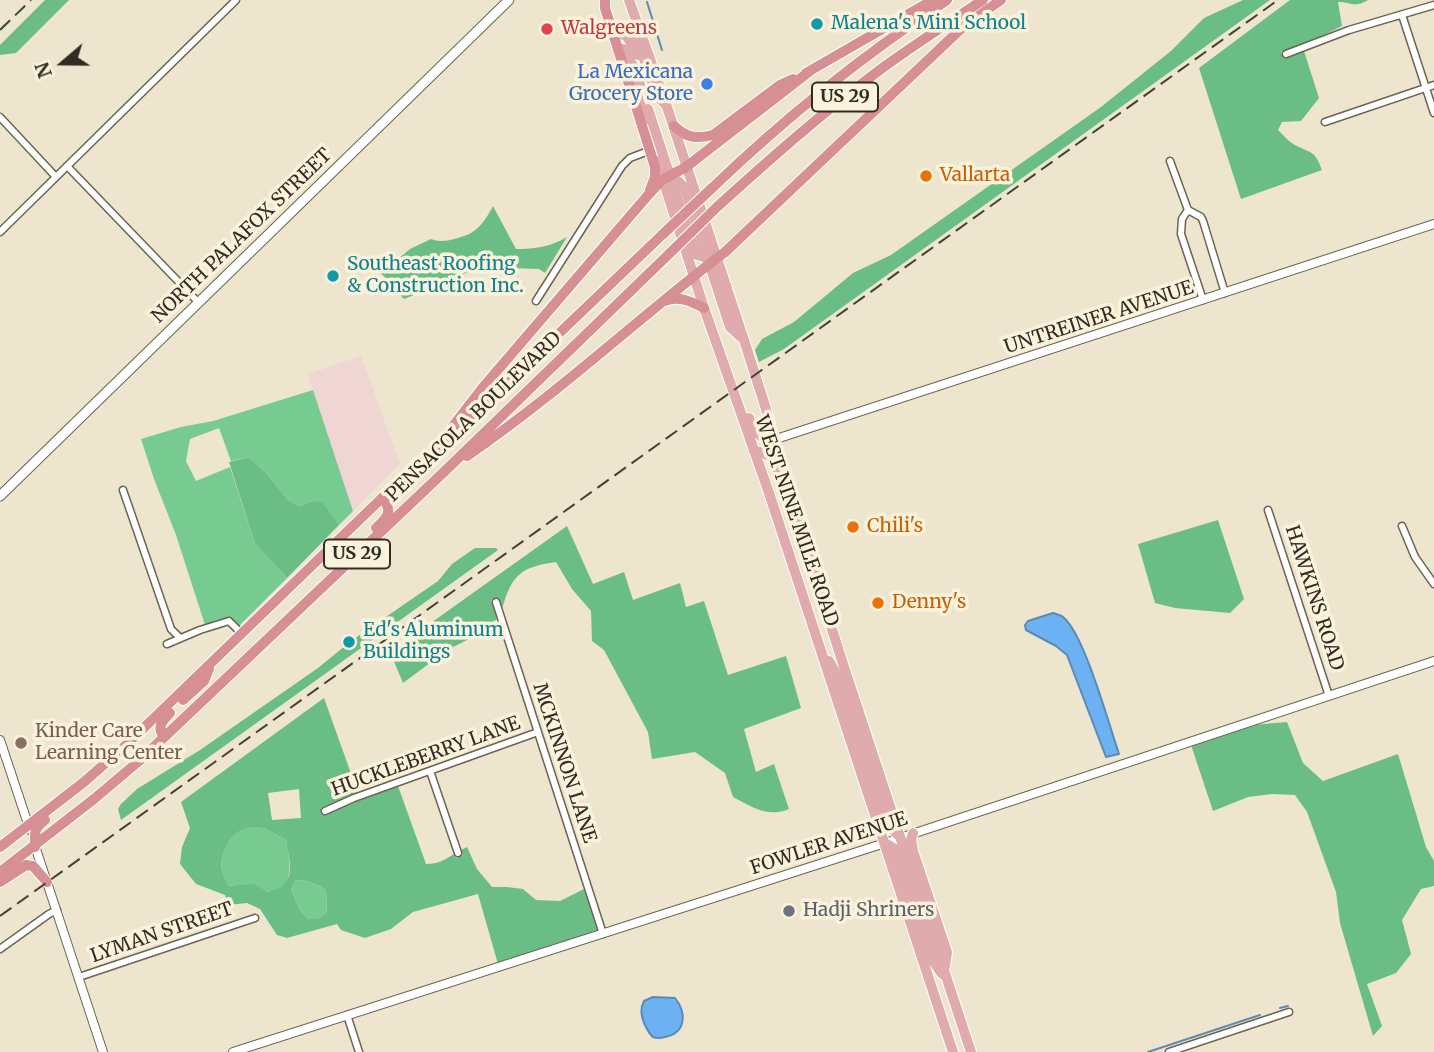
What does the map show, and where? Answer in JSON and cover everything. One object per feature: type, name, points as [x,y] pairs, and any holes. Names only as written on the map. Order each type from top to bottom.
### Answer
[{"type":"highway","points":[[606,0],[605,8],[652,150],[655,177],[649,194]]},
{"type":"highway","points":[[674,126],[692,137],[713,135],[780,85],[810,71],[933,0]]},
{"type":"highway","name":"PENSACOLA BOULEVARD","points":[[0,847],[125,746],[382,498],[493,397],[759,143],[872,51],[947,0]]},
{"type":"highway","name":"PENSACOLA BOULEVARD","points":[[0,872],[103,792],[164,737],[717,208],[791,141],[844,97],[983,0]]},
{"type":"highway","points":[[446,470],[489,441],[589,363],[693,275],[724,253],[964,26],[1001,0]]},
{"type":"highway","points":[[438,446],[484,386],[649,194],[810,71]]},
{"type":"highway","points":[[658,304],[671,298],[691,301],[704,308]]},
{"type":"highway","points":[[340,570],[352,550],[387,516],[388,505],[382,498]]},
{"type":"highway","points":[[164,737],[160,729],[162,720],[204,681],[213,663]]},
{"type":"highway","points":[[35,846],[36,828],[111,767],[125,746]]},
{"type":"highway","points":[[0,865],[27,845],[28,826]]},
{"type":"highway","points":[[0,882],[26,865],[33,866],[47,883]]},
{"type":"main road","name":"NORTH PALAFOX STREET","points":[[0,496],[509,0]]},
{"type":"main road","name":"WEST NINE MILE ROAD","points":[[606,0],[652,150],[668,179],[693,275],[818,641],[953,1052]]},
{"type":"main road","points":[[623,0],[657,96],[667,107]]},
{"type":"main road","points":[[629,0],[674,126],[712,260]]},
{"type":"main road","points":[[618,34],[626,35],[648,70]]},
{"type":"main road","points":[[623,49],[637,72],[668,179],[680,181],[685,189],[712,260]]},
{"type":"main road","name":"WEST NINE MILE ROAD","points":[[712,260],[730,327],[744,340],[844,667],[971,1052]]},
{"type":"main road","points":[[736,397],[746,409],[752,428],[758,435],[773,440]]},
{"type":"main road","points":[[754,451],[764,452],[772,459],[791,518],[799,525]]},
{"type":"main road","points":[[818,641],[842,684],[890,827],[901,837]]},
{"type":"main road","points":[[913,833],[913,851],[947,952],[944,970]]},
{"type":"main road","points":[[885,843],[895,849],[933,961],[949,984]]},
{"type":"street","points":[[0,232],[236,0]]},
{"type":"street","points":[[1286,54],[1349,30],[1434,5]]},
{"type":"street","points":[[1402,15],[1434,113]]},
{"type":"street","points":[[1325,122],[1434,85]]},
{"type":"street","points":[[0,117],[56,177]]},
{"type":"street","points":[[536,301],[622,166],[630,158],[652,150]]},
{"type":"street","points":[[1170,161],[1188,210],[1203,221],[1225,293]]},
{"type":"street","points":[[67,166],[199,303]]},
{"type":"street","points":[[1188,210],[1182,219],[1181,234],[1203,300]]},
{"type":"street","name":"UNTREINER AVENUE","points":[[773,440],[1434,225]]},
{"type":"street","points":[[123,490],[171,629],[180,638]]},
{"type":"street","name":"HAWKINS ROAD","points":[[1268,510],[1329,696]]},
{"type":"street","points":[[1402,526],[1415,557],[1434,584]]},
{"type":"street","name":"MCKINNON LANE","points":[[496,602],[603,934]]},
{"type":"street","points":[[167,644],[229,621],[242,634]]},
{"type":"street","name":"FOWLER AVENUE","points":[[233,1052],[885,843],[1434,661]]},
{"type":"street","name":"HUCKLEBERRY LANE","points":[[326,811],[354,798],[537,732]]},
{"type":"street","points":[[0,740],[103,1052]]},
{"type":"street","points":[[430,771],[458,853]]},
{"type":"street","points":[[0,948],[48,914],[57,911]]},
{"type":"street","name":"LYMAN STREET","points":[[79,977],[255,918]]},
{"type":"street","points":[[1169,1052],[1289,1012]]},
{"type":"street","points":[[347,1015],[359,1052]]},
{"type":"shaded area","points":[[361,356],[400,464],[353,511],[308,374]]},
{"type":"green space","points":[[45,0],[69,0],[16,53],[0,55],[0,45]]},
{"type":"green space","points":[[1243,0],[1270,0],[784,349],[759,362],[755,350],[762,339],[794,322],[853,273],[891,255],[1101,107],[1171,51],[1204,18]]},
{"type":"green space","points":[[1290,0],[1368,0],[1355,4],[1338,2],[1342,26],[1281,52],[1284,58],[1304,51],[1319,98],[1301,121],[1282,122],[1278,130],[1292,143],[1313,154],[1322,170],[1241,199],[1199,68]]},
{"type":"green space","points":[[493,206],[516,249],[542,247],[567,237],[545,273],[539,269],[478,267],[404,299],[381,273],[410,249],[431,239],[446,241],[471,233],[484,221]]},
{"type":"green space","points":[[313,390],[353,511],[339,525],[312,501],[299,506],[288,500],[249,457],[231,461],[219,428],[190,439],[186,461],[196,481],[230,467],[255,544],[287,578],[239,626],[227,618],[205,625],[141,439],[213,421]]},
{"type":"green space","points":[[249,457],[288,500],[299,506],[312,501],[322,502],[339,525],[287,578],[255,544],[229,462]]},
{"type":"green space","points":[[1218,520],[1244,599],[1230,613],[1175,608],[1155,603],[1138,544]]},
{"type":"green space","points":[[567,526],[593,584],[624,572],[633,600],[680,583],[686,607],[704,601],[728,675],[786,656],[801,708],[744,729],[756,772],[774,764],[789,809],[767,812],[733,797],[725,773],[695,752],[652,759],[648,732],[604,650],[592,641],[591,611],[572,589],[556,562],[534,567],[519,575],[510,588],[502,609],[498,598],[491,600],[497,619],[473,637],[449,649],[403,683],[390,652]]},
{"type":"green space","points":[[475,548],[498,550],[121,820],[118,809],[137,789],[200,750],[318,668],[351,641],[438,581],[452,564]]},
{"type":"green space","points":[[324,698],[358,793],[321,809],[323,815],[398,786],[426,864],[444,860],[454,854],[456,858],[463,855],[461,850],[467,847],[477,869],[492,887],[523,889],[536,900],[560,901],[584,889],[598,932],[498,964],[478,894],[413,912],[391,929],[365,938],[341,930],[337,924],[287,938],[277,935],[260,909],[247,903],[229,905],[225,895],[196,884],[180,864],[182,847],[190,828],[181,802]],"holes":[[[299,789],[301,818],[272,820],[268,793]],[[249,828],[264,828],[286,840],[290,873],[284,885],[277,889],[267,892],[255,884],[229,886],[223,874],[221,865],[229,842],[237,832]],[[296,880],[312,883],[326,890],[327,913],[317,919],[308,919],[300,910],[291,890]]]},
{"type":"green space","points":[[1287,722],[1303,763],[1323,781],[1398,754],[1426,847],[1434,861],[1434,886],[1421,889],[1402,920],[1411,954],[1396,973],[1367,984],[1382,1026],[1373,1036],[1340,923],[1336,892],[1307,812],[1295,795],[1272,794],[1248,797],[1213,811],[1191,745],[1253,725]]},
{"type":"green space","points":[[264,828],[286,840],[289,875],[286,883],[274,891],[229,886],[221,865],[229,841],[241,829]]},
{"type":"green space","points":[[296,880],[312,883],[326,890],[327,913],[317,919],[308,919],[300,910],[291,890]]},
{"type":"water","points":[[1053,613],[1063,617],[1079,641],[1119,754],[1106,757],[1067,655],[1026,630],[1028,621]]},
{"type":"water","points":[[653,997],[675,998],[679,1004],[683,1016],[681,1027],[672,1035],[655,1038],[646,1026],[642,1007],[644,1001]]},
{"type":"waterway","points":[[647,2],[662,50]]},
{"type":"waterway","points":[[1280,1008],[1288,1006]]},
{"type":"waterway","points":[[1148,1052],[1260,1015]]},
{"type":"railway","points":[[0,30],[31,0]]},
{"type":"railway","points":[[0,916],[1278,0]]},
{"type":"place","name":"Malena's Mini School","points":[[817,24]]},
{"type":"place","name":"Walgreens","points":[[547,29]]},
{"type":"place","name":"La Mexicana Grocery Store","points":[[707,84]]},
{"type":"place","name":"Vallarta","points":[[926,176]]},
{"type":"place","name":"Southeast Roofing & Construction Inc.","points":[[333,276]]},
{"type":"place","name":"Chili's","points":[[853,527]]},
{"type":"place","name":"Denny's","points":[[878,603]]},
{"type":"place","name":"Ed's Aluminum Buildings","points":[[349,642]]},
{"type":"place","name":"Kinder Care Learning Center","points":[[21,743]]},
{"type":"place","name":"Hadji Shriners","points":[[789,911]]}]
